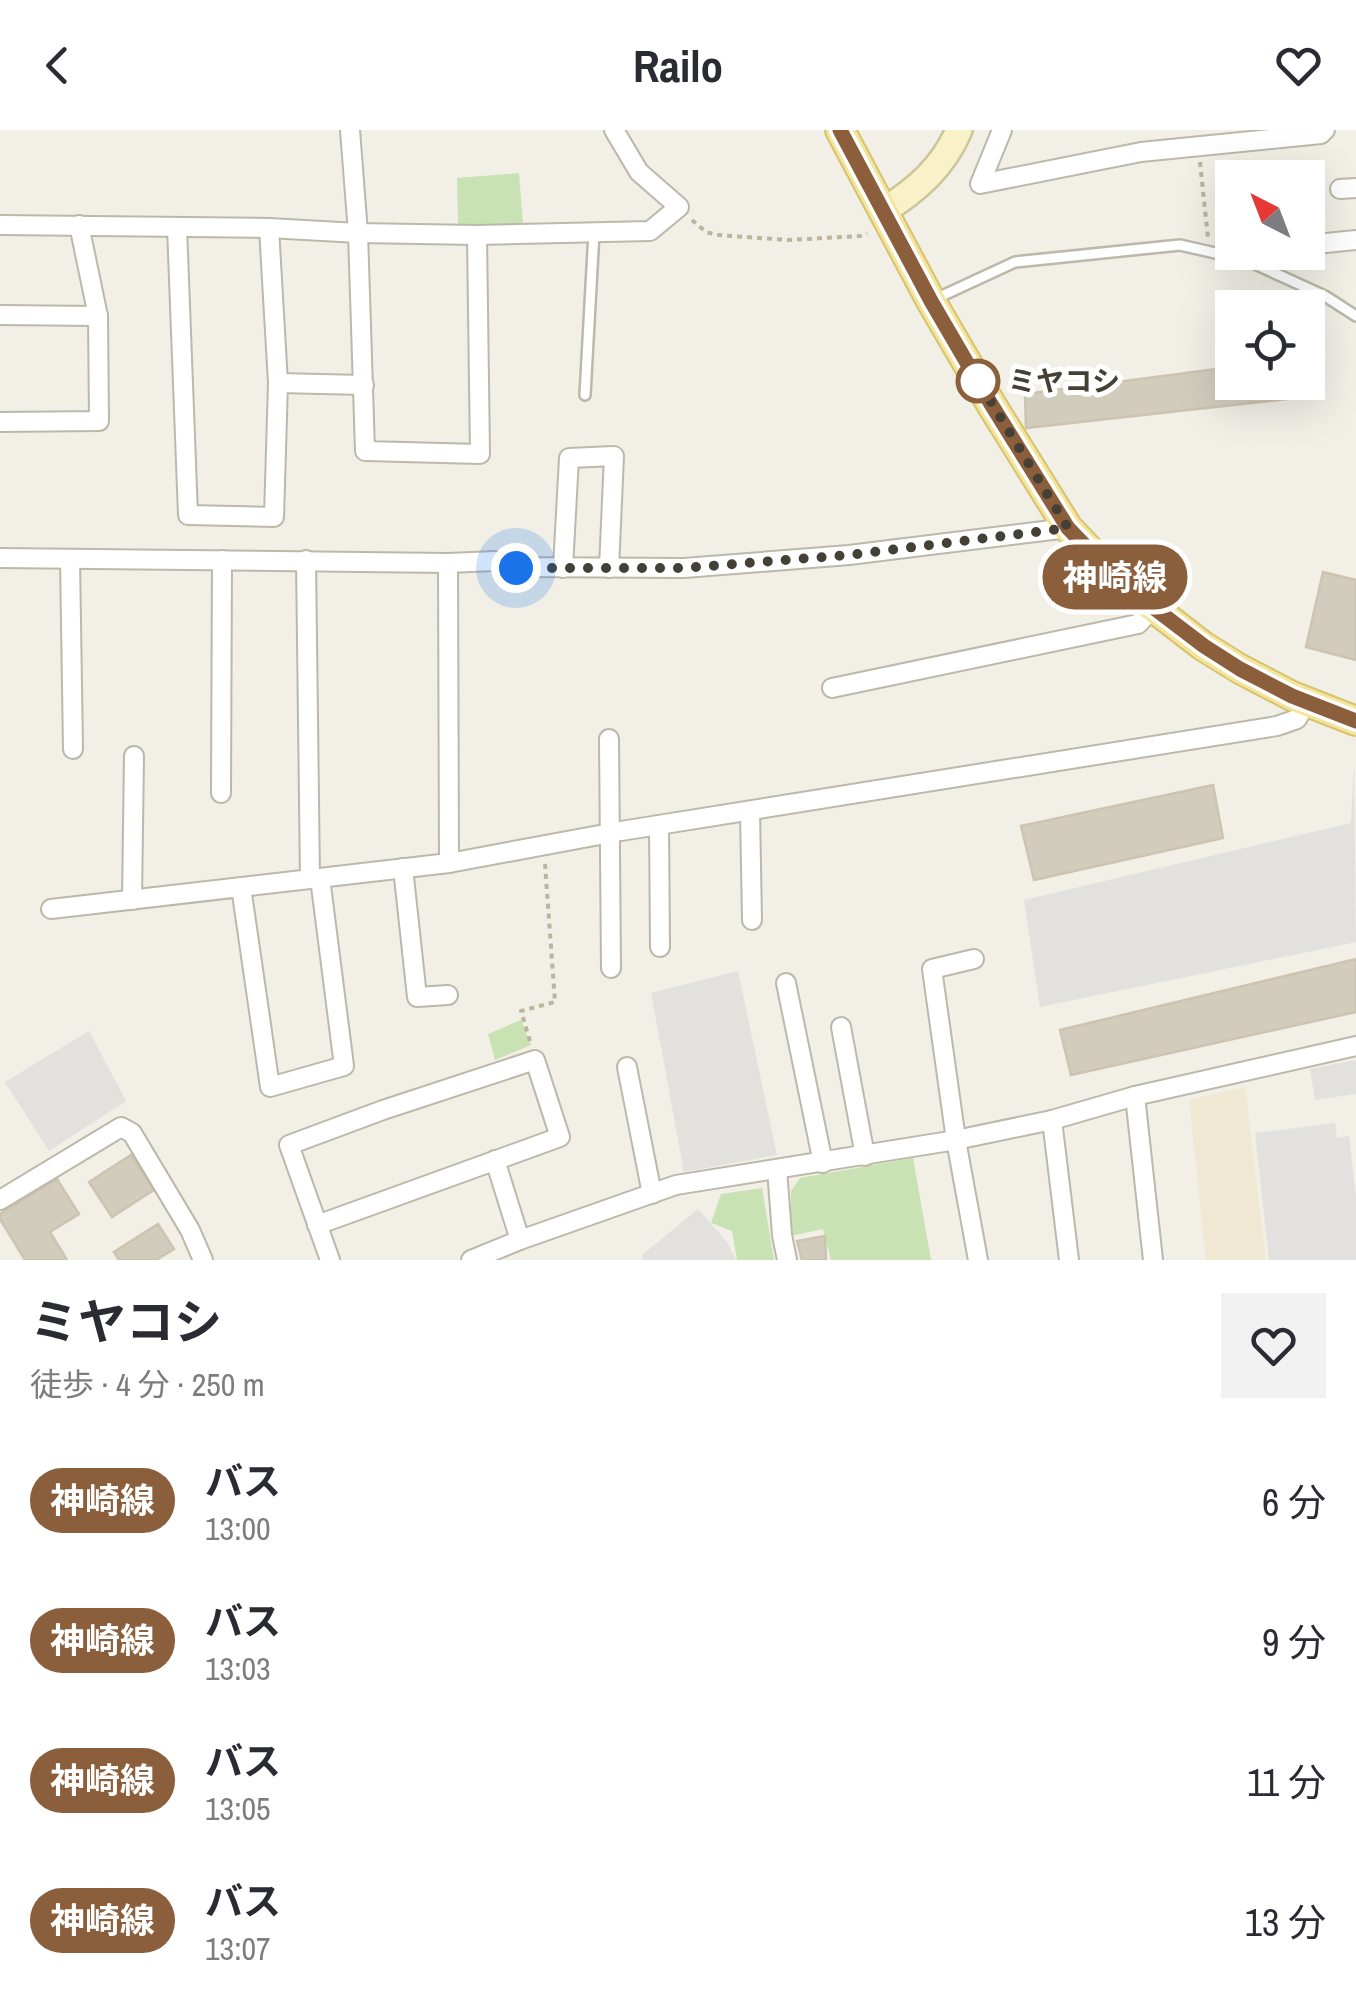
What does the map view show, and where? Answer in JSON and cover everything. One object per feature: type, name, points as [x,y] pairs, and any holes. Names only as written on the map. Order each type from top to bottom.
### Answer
[{"type":"main road","points":[[840,130],[931,301],[1068,528],[1120,582],[1240,669],[1356,721]]},
{"type":"street","points":[[350,130],[366,451],[480,454],[477,234]]},
{"type":"street","points":[[0,226],[477,234],[650,231],[678,208],[638,172],[614,130]]},
{"type":"street","points":[[886,217],[939,164],[959,130]]},
{"type":"street","points":[[1002,130],[980,184],[1141,152],[1321,134],[1325,130]]},
{"type":"street","points":[[0,422],[99,422],[98,316],[79,225]]},
{"type":"street","points":[[177,227],[188,515],[274,517],[278,383],[269,228]]},
{"type":"street","points":[[1325,243],[1356,240]]},
{"type":"street","points":[[0,315],[98,316]]},
{"type":"street","points":[[278,383],[364,385]]},
{"type":"street","points":[[562,568],[569,458],[614,456],[609,568]]},
{"type":"street","points":[[0,558],[496,561],[516,568],[684,568],[849,555],[1068,528]]},
{"type":"street","points":[[70,559],[72,748]]},
{"type":"street","points":[[221,793],[222,560]]},
{"type":"street","points":[[241,887],[270,1087],[344,1066],[315,878],[306,560]]},
{"type":"street","points":[[448,563],[449,862]]},
{"type":"street","points":[[832,688],[1138,624],[1152,608]]},
{"type":"street","points":[[51,909],[449,862],[1277,726],[1298,719],[1308,702]]},
{"type":"street","points":[[609,739],[611,968]]},
{"type":"street","points":[[132,900],[134,756]]},
{"type":"street","points":[[750,811],[752,920]]},
{"type":"street","points":[[659,825],[660,947]]},
{"type":"street","points":[[403,868],[417,997],[448,995]]},
{"type":"street","points":[[974,959],[932,969],[978,1260]]},
{"type":"street","points":[[786,983],[823,1162]]},
{"type":"street","points":[[841,1027],[865,1156]]},
{"type":"street","points":[[471,1260],[676,1186],[956,1140],[1356,1046]]},
{"type":"street","points":[[317,1224],[560,1137],[536,1060],[289,1145],[317,1224],[330,1260]]},
{"type":"street","points":[[627,1066],[652,1194]]},
{"type":"street","points":[[1135,1096],[1153,1260]]},
{"type":"street","points":[[1052,1120],[1069,1260]]},
{"type":"street","points":[[0,1200],[120,1126],[132,1132],[204,1260]]},
{"type":"street","points":[[495,1160],[520,1240]]},
{"type":"street","points":[[777,1170],[786,1260]]},
{"type":"lane","points":[[585,395],[594,232]]},
{"type":"lane","points":[[931,301],[1014,262],[1180,244],[1246,260],[1325,296],[1356,316]]},
{"type":"path","points":[[1199,148],[1209,251]]},
{"type":"path","points":[[678,208],[706,232],[788,240],[860,236],[886,217]]},
{"type":"path","points":[[536,1060],[520,1011],[555,1002],[543,845]]},
{"type":"shaded area","points":[[1354,764],[1356,942],[1040,1007],[1024,900],[1351,823]]},
{"type":"shaded area","points":[[738,971],[777,1155],[684,1172],[651,993]]},
{"type":"shaded area","points":[[89,1031],[126,1101],[49,1151],[5,1082]]},
{"type":"shaded area","points":[[1356,1060],[1356,1094],[1315,1100],[1310,1069]]},
{"type":"shaded area","points":[[1245,1087],[1266,1260],[1206,1260],[1189,1100]]},
{"type":"shaded area","points":[[1335,1123],[1337,1138],[1349,1136],[1356,1197],[1356,1260],[1269,1260],[1255,1133]]},
{"type":"shaded area","points":[[698,1209],[727,1242],[736,1260],[643,1260],[642,1255]]},
{"type":"green space","points":[[519,173],[523,225],[458,224],[457,178]]},
{"type":"green space","points":[[521,1020],[531,1045],[495,1060],[488,1034]]},
{"type":"green space","points":[[913,1158],[931,1260],[831,1260],[823,1229],[791,1236],[791,1191],[800,1178]]},
{"type":"green space","points":[[762,1188],[774,1260],[737,1260],[732,1231],[711,1223],[721,1194]]},
{"type":"building","points":[[1215,369],[1215,400],[1278,400],[1026,428],[1025,394]]},
{"type":"building","points":[[1323,572],[1356,580],[1356,660],[1306,647]]},
{"type":"building","points":[[1213,785],[1223,838],[1034,880],[1021,826]]},
{"type":"building","points":[[1356,959],[1356,1012],[1071,1075],[1060,1030]]},
{"type":"building","points":[[131,1155],[154,1190],[112,1217],[89,1182]]},
{"type":"building","points":[[57,1179],[79,1214],[50,1232],[67,1260],[25,1260],[0,1214]]},
{"type":"building","points":[[158,1224],[174,1249],[156,1260],[119,1260],[114,1252]]},
{"type":"building","points":[[825,1236],[826,1260],[802,1260],[797,1241]]},
{"type":"bus line","name":"神崎線","points":[[840,130],[931,301],[1068,528],[1120,582],[1204,646],[1292,696],[1356,721]]},
{"type":"place","name":"ミヤコシ","points":[[978,381]]},
{"type":"route","points":[[516,568],[684,568],[849,555],[1068,528],[971,369],[978,381]]}]
